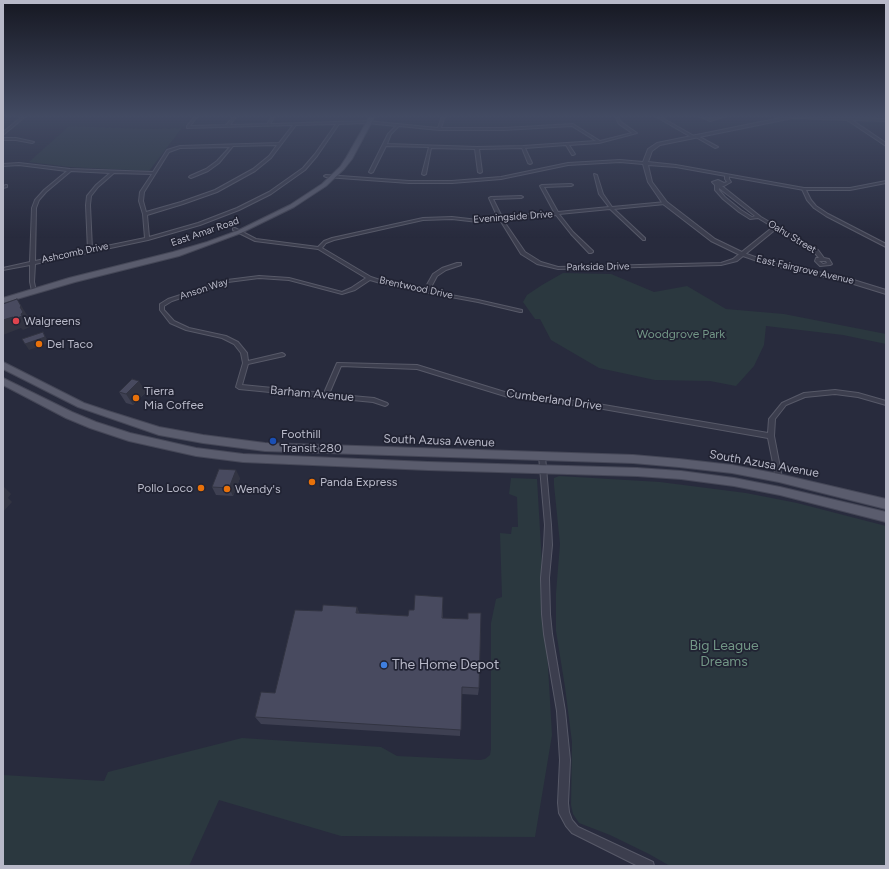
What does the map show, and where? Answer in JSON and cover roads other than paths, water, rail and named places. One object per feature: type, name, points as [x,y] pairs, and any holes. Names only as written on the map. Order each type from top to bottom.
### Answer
[{"type":"main road","name":"East Amar Road","points":[[3,301],[85,271],[179,248],[236,231],[292,206],[329,177],[350,157]]},
{"type":"main road","name":"East Amar Road","points":[[3,296],[33,289]]},
{"type":"main road","name":"South Azusa Avenue","points":[[3,365],[81,405],[105,414],[159,431],[204,439],[265,447],[654,461],[732,469],[778,478],[886,504]]},
{"type":"main road","points":[[6,383],[23,376]]},
{"type":"main road","name":"South Azusa Avenue","points":[[6,383],[69,415],[93,425],[129,437],[196,452],[255,458],[428,466],[542,468],[680,475],[734,482],[805,496],[886,517]]},
{"type":"street","points":[[147,239],[145,214],[141,201],[142,192],[164,157]]},
{"type":"street","points":[[191,177],[218,162],[223,157]]},
{"type":"street","points":[[145,214],[182,204],[216,191],[254,170],[270,157]]},
{"type":"street","name":"Ashcomb Drive","points":[[3,269],[147,239],[199,224],[238,209],[270,193],[304,169],[315,157]]},
{"type":"street","points":[[371,172],[379,157]]},
{"type":"street","points":[[424,174],[428,157]]},
{"type":"street","points":[[478,157],[480,172]]},
{"type":"street","points":[[527,157],[530,163]]},
{"type":"street","points":[[645,163],[647,157]]},
{"type":"street","points":[[329,177],[409,182],[452,182],[501,178],[568,164],[620,161],[685,168],[804,189],[850,189],[886,182]]},
{"type":"street","name":"East Fairgrove Avenue","points":[[645,163],[650,182],[665,203],[713,240],[742,254],[768,263],[864,284],[886,292]]},
{"type":"street","points":[[3,165],[19,164],[70,170],[153,173]]},
{"type":"street","points":[[33,289],[32,262],[34,208],[37,200],[45,190],[70,170]]},
{"type":"street","points":[[90,250],[89,196],[112,172]]},
{"type":"street","points":[[595,175],[601,194],[611,208],[644,239]]},
{"type":"street","name":"Oahu Street","points":[[727,176],[729,182],[720,184],[759,217],[775,228],[816,251],[822,259]]},
{"type":"street","points":[[571,185],[542,185],[557,214],[590,252]]},
{"type":"street","points":[[804,189],[809,200],[815,207],[827,215],[886,246]]},
{"type":"street","name":"Parkside Drive","points":[[521,197],[491,198],[501,220],[523,253],[539,263],[558,268],[706,266],[721,264],[735,260],[775,228]]},
{"type":"street","name":"Eveningside Drive","points":[[319,248],[325,242],[333,239],[423,219],[452,218],[478,221],[501,220],[665,203]]},
{"type":"street","points":[[236,231],[255,240],[319,248]]},
{"type":"street","name":"Brentwood Drive","points":[[319,248],[369,278],[392,285],[520,311]]},
{"type":"street","points":[[426,291],[435,275],[444,269],[459,264]]},
{"type":"street","name":"Anson Way","points":[[246,363],[244,353],[236,343],[224,337],[188,329],[172,322],[162,310],[162,305],[170,300],[227,281],[259,277],[289,279],[342,293],[353,289],[369,278]]},
{"type":"street","points":[[246,363],[282,355]]},
{"type":"street","name":"Barham Avenue","points":[[246,363],[239,387],[374,400],[384,404]]},
{"type":"street","name":"Cumberland Drive","points":[[326,395],[339,364],[417,367],[508,395],[592,405],[771,436]]},
{"type":"street","points":[[778,478],[771,436],[772,419],[784,404],[804,395],[835,392],[858,395],[886,403]]},
{"type":"street","points":[[542,456],[548,538],[545,578],[546,614],[562,719],[565,760],[564,813],[571,827],[583,835],[619,850],[649,866]]},
{"type":"place","name":"Walgreens","points":[[16,321]]},
{"type":"place","name":"Del Taco","points":[[39,344]]},
{"type":"place","name":"Tierra Mia Coffee","points":[[136,398]]},
{"type":"place","name":"Foothill Transit 280","points":[[273,441]]},
{"type":"place","name":"Panda Express","points":[[312,482]]},
{"type":"place","name":"Pollo Loco","points":[[201,488]]},
{"type":"place","name":"Wendy's","points":[[227,489]]},
{"type":"place","name":"The Home Depot","points":[[384,665]]},
{"type":"park label","name":"Woodgrove Park","points":[[681,334]]},
{"type":"park label","name":"Big League Dreams","points":[[724,654]]}]
